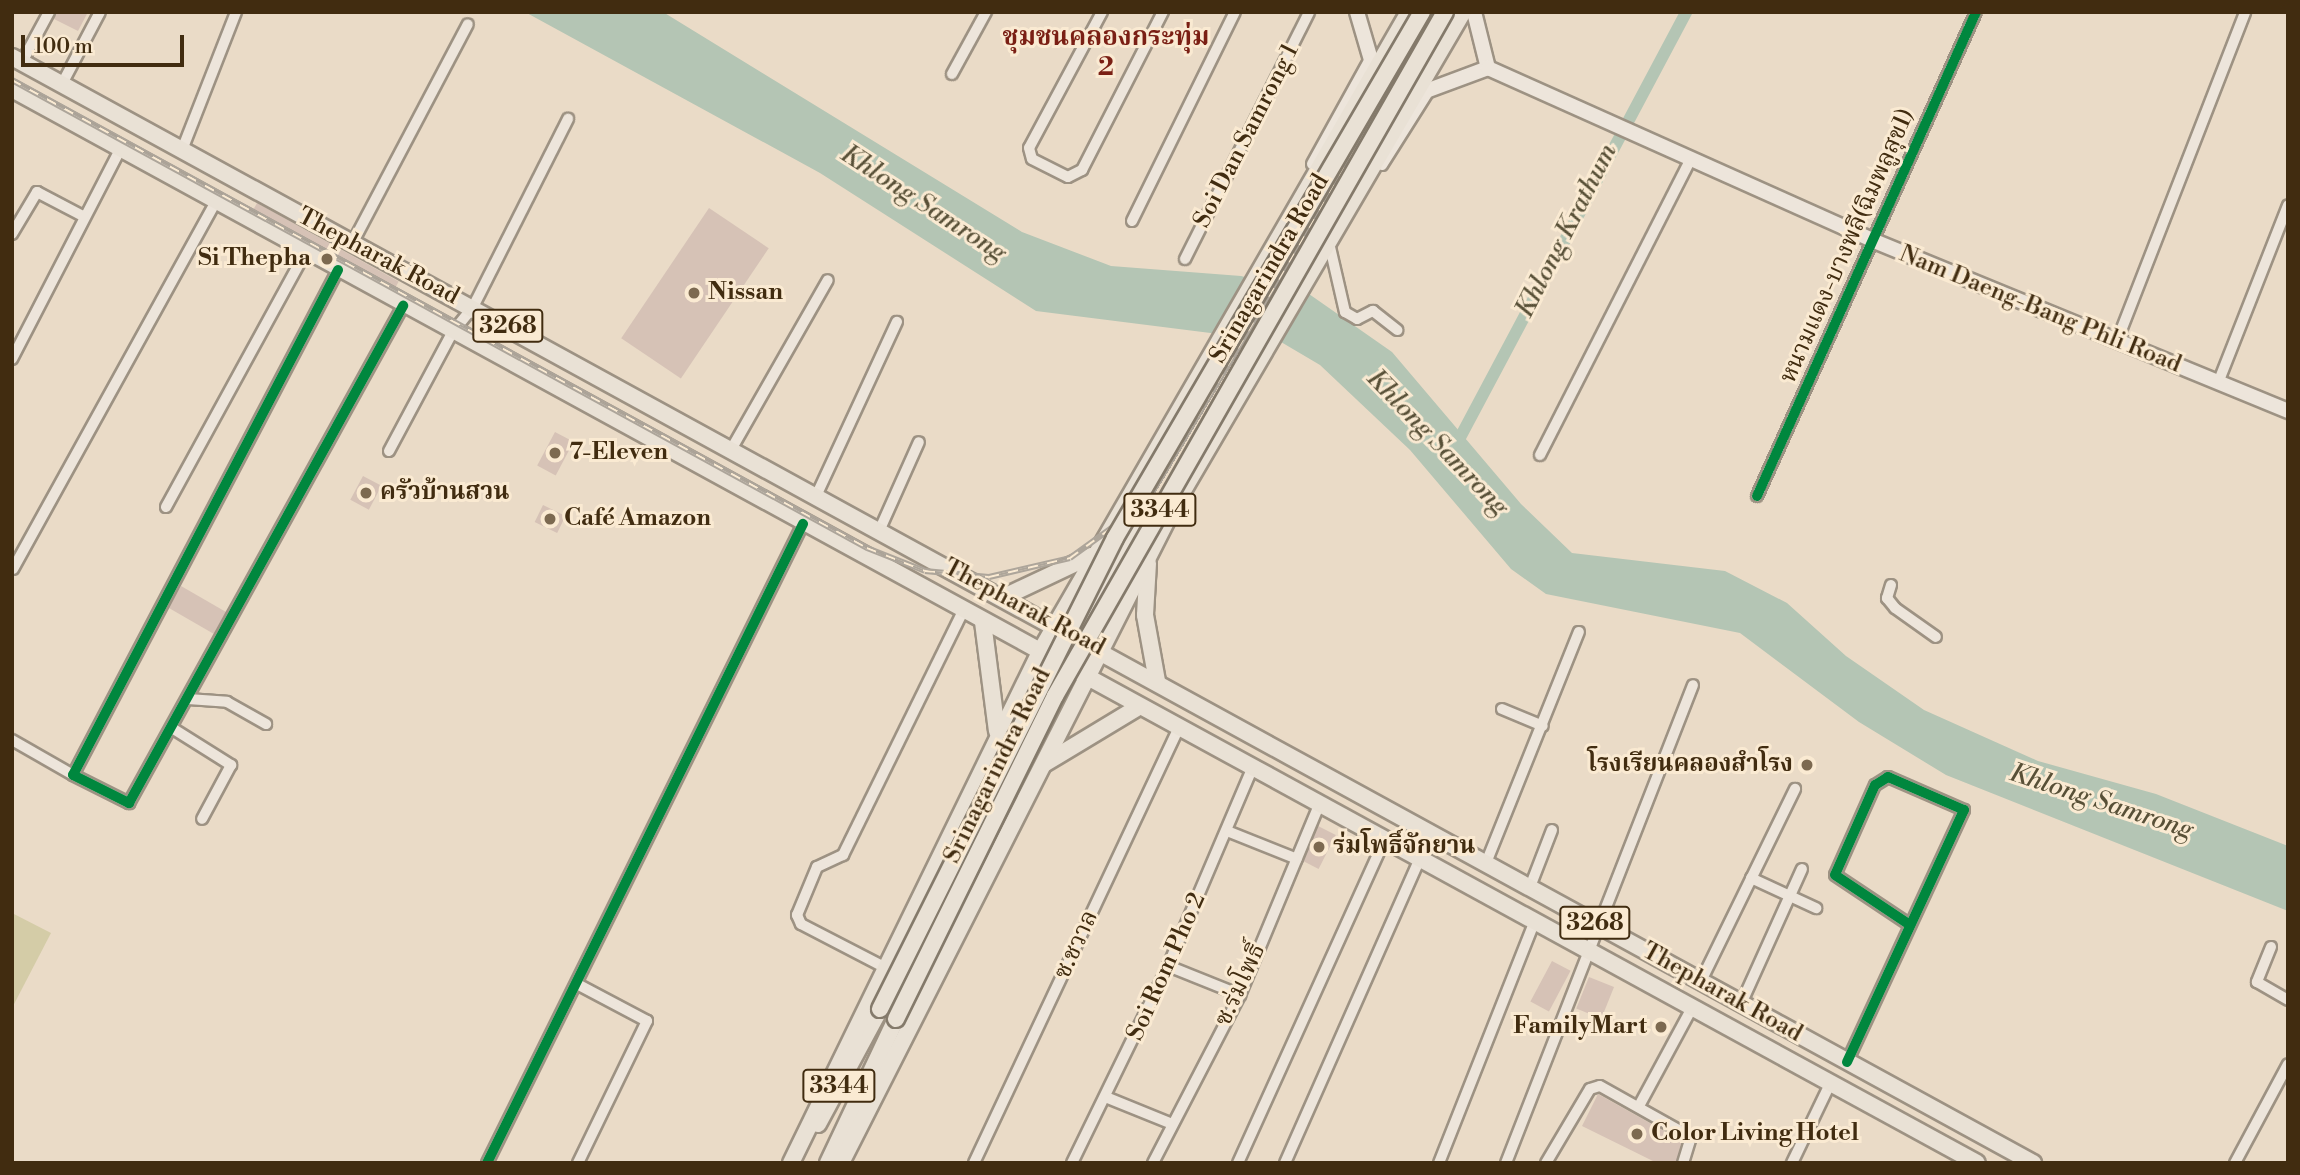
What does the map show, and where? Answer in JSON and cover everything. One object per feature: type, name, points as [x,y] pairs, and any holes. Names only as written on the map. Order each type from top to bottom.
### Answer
[{"type":"main road","points":[[1357,12],[1372,63]]},
{"type":"main road","name":"Srinagarindra Road","points":[[791,1163],[997,733],[1040,652],[1342,128],[1372,63],[1409,12]]},
{"type":"main road","name":"Srinagarindra Road","points":[[797,1163],[880,1009],[1115,538],[1422,12]]},
{"type":"main road","name":"Srinagarindra Road","points":[[828,1163],[1055,696],[1445,12]]},
{"type":"main road","name":"Srinagarindra Road","points":[[841,1163],[1000,840],[1174,506],[1386,145],[1425,90],[1463,12]]},
{"type":"main road","points":[[1425,90],[1488,68],[1474,12]]},
{"type":"main road","name":"Thepharak Road","points":[[17,60],[817,494],[2033,1163]]},
{"type":"main road","name":"Nam Daeng-Bang Phli Road","points":[[1488,68],[1874,241],[2288,411]]},
{"type":"main road","name":"Thepharak Road","points":[[12,89],[452,333],[1535,921],[1830,1084],[1955,1158],[1977,1163]]},
{"type":"main road","points":[[1136,484],[1133,504],[1142,514],[1161,518],[1174,506]]},
{"type":"main road","points":[[986,812],[1061,663],[1142,514]]},
{"type":"main road","points":[[1002,598],[1063,573],[1097,550]]},
{"type":"main road","points":[[1149,554],[1145,615],[1157,681]]},
{"type":"main road","points":[[983,622],[997,733]]},
{"type":"main road","points":[[1036,771],[1090,730],[1140,706]]},
{"type":"main road","points":[[956,820],[968,811],[986,812],[999,825],[1000,840]]},
{"type":"street","points":[[17,60],[49,12]]},
{"type":"street","points":[[62,84],[100,12]]},
{"type":"street","points":[[182,150],[236,12]]},
{"type":"street","points":[[952,74],[986,12]]},
{"type":"street","points":[[1102,12],[1029,148],[1032,159],[1068,177],[1082,170],[1163,12]]},
{"type":"street","points":[[1132,221],[1235,12]]},
{"type":"street","name":"Soi Dan Samrong 1","points":[[1185,259],[1309,12]]},
{"type":"street","name":"หนามแดง-บางพลี(ฉิมพลูสุข1)","points":[[1756,496],[1976,12]]},
{"type":"street","points":[[2117,341],[2245,12]]},
{"type":"street","points":[[354,242],[468,24]]},
{"type":"street","points":[[1277,230],[1372,63]]},
{"type":"street","points":[[1396,330],[1373,311],[1357,319],[1345,312],[1328,250],[1425,90]]},
{"type":"street","points":[[389,451],[452,333],[473,307],[568,119]]},
{"type":"street","points":[[12,359],[83,216],[121,148]]},
{"type":"street","points":[[1540,455],[1690,160]]},
{"type":"street","points":[[12,234],[37,192],[83,216]]},
{"type":"street","points":[[13,569],[216,201]]},
{"type":"street","points":[[2218,383],[2288,205]]},
{"type":"street","points":[[166,507],[306,251]]},
{"type":"street","points":[[73,775],[338,270]]},
{"type":"street","points":[[732,448],[828,280]]},
{"type":"street","points":[[12,740],[129,803],[403,306]]},
{"type":"street","points":[[817,494],[897,323]]},
{"type":"street","points":[[880,529],[919,442]]},
{"type":"street","points":[[487,1163],[579,985],[803,524]]},
{"type":"street","points":[[1891,585],[1887,598],[1895,608],[1936,637]]},
{"type":"street","points":[[886,968],[801,924],[797,915],[817,867],[843,855],[963,611]]},
{"type":"street","points":[[1486,863],[1579,632]]},
{"type":"street","points":[[1506,1163],[1603,927],[1693,685]]},
{"type":"street","points":[[188,699],[227,702],[266,724]]},
{"type":"street","points":[[1502,709],[1543,726]]},
{"type":"street","name":"ซ.ชวาล","points":[[974,1163],[1179,727]]},
{"type":"street","points":[[172,728],[231,765],[202,819]]},
{"type":"street","name":"Soi Rom Pho 2","points":[[1072,1163],[1108,1098],[1168,966],[1252,767]]},
{"type":"street","points":[[1847,1062],[1907,923],[1964,810],[1888,777],[1875,785],[1835,875],[1907,923]]},
{"type":"street","points":[[1701,981],[1795,789]]},
{"type":"street","name":"ซ.ร่มโพธิ์","points":[[1153,1163],[1240,995],[1320,803]]},
{"type":"street","points":[[1530,887],[1552,830]]},
{"type":"street","points":[[1227,831],[1297,859]]},
{"type":"street","points":[[1238,1163],[1385,839]]},
{"type":"street","points":[[1285,1163],[1420,858]]},
{"type":"street","points":[[1741,1004],[1802,869]]},
{"type":"street","points":[[1751,878],[1815,908]]},
{"type":"street","points":[[1439,1163],[1535,921]]},
{"type":"street","points":[[2271,947],[2257,982],[2288,1000]]},
{"type":"street","points":[[1168,966],[1240,995]]},
{"type":"street","points":[[578,1163],[647,1021],[579,985]]},
{"type":"street","points":[[1639,1106],[1692,1008]]},
{"type":"street","points":[[2235,1163],[2288,1063]]},
{"type":"street","points":[[1792,1163],[1830,1084]]},
{"type":"street","points":[[1546,1163],[1590,1090],[1604,1087],[1691,1137],[1683,1163]]},
{"type":"street","points":[[1108,1098],[1172,1124]]},
{"type":"shaded area","points":[[12,913],[51,933],[12,1008]]},
{"type":"water","name":"Khlong Samrong","points":[[525,12],[663,12],[1022,232],[1111,266],[1241,276],[1309,294],[1392,352],[1521,504],[1572,553],[1725,571],[1787,603],[1846,656],[1924,710],[2038,761],[2156,794],[2288,846],[2288,911],[1946,775],[1859,722],[1740,633],[1546,594],[1511,569],[1410,450],[1320,365],[1281,342],[1036,311],[820,173]]},
{"type":"building","points":[[57,12],[88,12],[78,31],[54,19]]},
{"type":"building","points":[[257,203],[399,282],[395,288],[254,209]]},
{"type":"building","name":"Nissan","points":[[709,208],[769,248],[681,378],[621,338]]},
{"type":"building","name":"7-Eleven","points":[[555,432],[574,442],[556,475],[537,466]]},
{"type":"building","name":"ครัวบ้านสวน","points":[[363,476],[382,486],[369,510],[350,500]]},
{"type":"building","name":"Café Amazon","points":[[543,505],[565,516],[557,533],[535,522]]},
{"type":"building","points":[[181,586],[226,612],[214,634],[168,608]]},
{"type":"building","name":"ร่มโพธิ์จักยาน","points":[[1318,826],[1336,835],[1319,869],[1301,860]]},
{"type":"building","points":[[1552,961],[1571,971],[1549,1011],[1530,1002]]},
{"type":"building","points":[[1589,977],[1614,987],[1601,1019],[1576,1009]]},
{"type":"building","name":"Color Living Hotel","points":[[1598,1094],[1682,1141],[1676,1163],[1657,1163],[1582,1126]]},
{"type":"waterway","name":"Khlong Krathum","points":[[1455,447],[1686,12]]},
{"type":"railway","points":[[12,80],[867,548],[925,571],[989,577],[1070,558],[1146,503],[1437,12]]},
{"type":"cycle path","points":[[1757,496],[1976,12]]},
{"type":"cycle path","points":[[338,270],[73,775],[129,803],[403,306]]},
{"type":"cycle path","points":[[487,1163],[803,524]]},
{"type":"cycle path","points":[[1847,1062],[1964,810],[1888,777],[1875,785],[1835,875],[1907,923]]},
{"type":"place","name":"Si Thepha","points":[[327,259]]},
{"type":"place","name":"Nissan","points":[[694,293]]},
{"type":"place","name":"7-Eleven","points":[[555,453]]},
{"type":"place","name":"ครัวบ้านสวน","points":[[366,493]]},
{"type":"place","name":"Café Amazon","points":[[550,519]]},
{"type":"place","name":"โรงเรียนคลองสำโรง","points":[[1807,765]]},
{"type":"place","name":"ร่มโพธิ์จักยาน","points":[[1319,847]]},
{"type":"place","name":"FamilyMart","points":[[1661,1027]]},
{"type":"place","name":"Color Living Hotel","points":[[1637,1134]]},
{"type":"district","name":"ชุมชนคลองกระทุ่ม 2","points":[[1106,53]]}]
